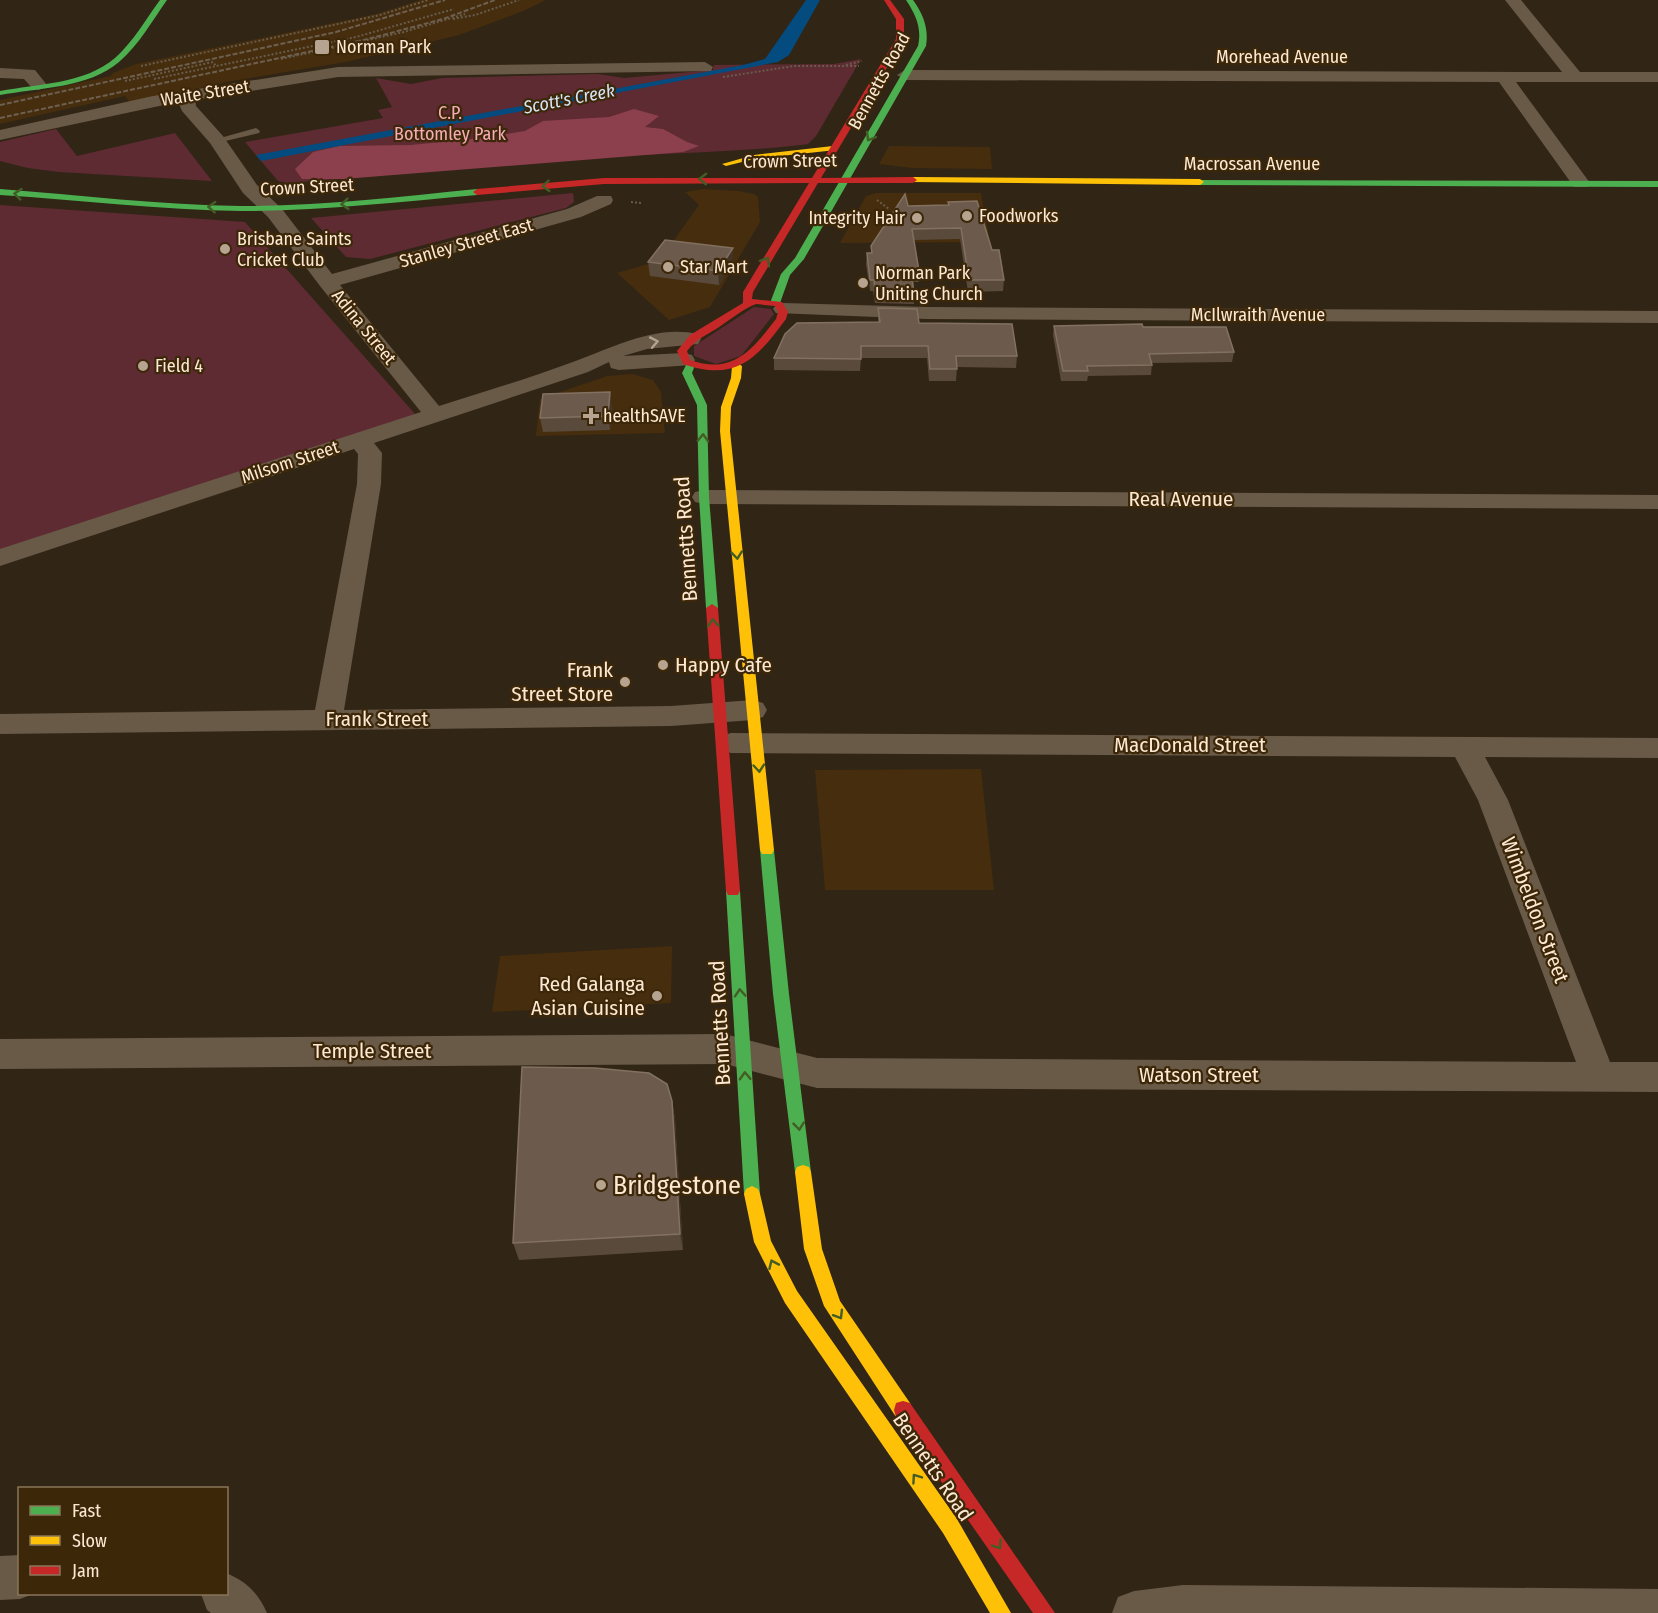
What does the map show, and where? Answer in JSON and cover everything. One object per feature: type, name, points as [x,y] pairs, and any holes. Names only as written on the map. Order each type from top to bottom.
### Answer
[{"type":"main road","points":[[0,93],[82,76],[108,67],[122,55],[164,0]]},
{"type":"main road","name":"Bennetts Road","points":[[747,303],[748,291],[786,218],[816,178],[900,39],[900,19],[887,0]]},
{"type":"main road","name":"Bennetts Road","points":[[779,312],[786,274],[799,259],[918,53],[925,35],[921,18],[909,0]]},
{"type":"main road","name":"Crown Street","points":[[833,148],[754,157],[719,164],[846,180]]},
{"type":"main road","points":[[588,168],[607,167]]},
{"type":"main road","name":"Crown Street","points":[[0,192],[198,206],[263,201],[311,193],[513,175]]},
{"type":"main road","name":"Crown Street","points":[[194,192],[263,201],[346,204],[604,181],[697,179],[762,181],[816,178]]},
{"type":"main road","points":[[12,179],[115,187]]},
{"type":"main road","name":"Macrossan Avenue","points":[[846,180],[1658,184]]},
{"type":"main road","points":[[762,181],[772,194]]},
{"type":"main road","points":[[747,303],[779,312],[747,360],[737,366],[713,369],[687,362],[682,351],[690,339],[719,323],[737,307],[747,303]]},
{"type":"main road","name":"Bennetts Road","points":[[687,362],[687,373],[702,405],[704,496],[744,1052],[752,1198],[763,1242],[778,1276],[950,1526],[1001,1613]]},
{"type":"main road","name":"Bennetts Road","points":[[737,366],[736,378],[729,395],[724,418],[781,994],[813,1249],[833,1306],[1045,1613]]},
{"type":"street","points":[[1513,0],[1575,77]]},
{"type":"street","name":"Waite Street","points":[[0,135],[141,103],[338,72],[625,70],[710,73]]},
{"type":"street","points":[[0,73],[29,74],[39,85]]},
{"type":"street","name":"Morehead Avenue","points":[[905,75],[1658,78]]},
{"type":"street","points":[[1504,77],[1581,183]]},
{"type":"street","name":"Adina Street","points":[[185,96],[188,107],[217,140],[327,282],[435,415]]},
{"type":"street","name":"Stanley Street East","points":[[327,282],[574,213],[604,200]]},
{"type":"street","name":"McIlwraith Avenue","points":[[779,312],[1658,317]]},
{"type":"street","name":"Milsom Street","points":[[0,558],[580,367],[606,354],[674,338],[690,339]]},
{"type":"street","name":"Milsom Street","points":[[580,367],[634,361],[687,362]]},
{"type":"street","points":[[328,719],[369,484],[370,453],[359,440]]},
{"type":"street","name":"Real Avenue","points":[[704,496],[1658,502]]},
{"type":"street","name":"Frank Street","points":[[0,724],[642,717],[753,710]]},
{"type":"street","name":"MacDonald Street","points":[[722,744],[1658,748]]},
{"type":"street","name":"Wimbeldon Street","points":[[1463,747],[1479,771],[1493,800],[1599,1077]]},
{"type":"street","name":"Temple Street","points":[[0,1054],[573,1049],[725,1049],[744,1052]]},
{"type":"street","name":"Watson Street","points":[[744,1052],[791,1068],[831,1073],[1658,1077]]},
{"type":"street","points":[[0,1578],[18,1577]]},
{"type":"street","points":[[225,1595],[244,1613]]},
{"type":"street","points":[[1134,1613],[1183,1607],[1658,1611]]},
{"type":"lane","points":[[217,140],[256,131]]},
{"type":"path","points":[[132,68],[380,15],[428,0]]},
{"type":"path","points":[[450,19],[475,15],[519,0]]},
{"type":"path","points":[[139,83],[356,37],[454,9]]},
{"type":"path","points":[[279,60],[404,32],[465,14]]},
{"type":"path","points":[[291,61],[281,50],[296,49]]},
{"type":"path","points":[[842,66],[867,61]]},
{"type":"path","points":[[124,81],[213,62],[216,66]]},
{"type":"path","points":[[710,73],[794,66],[863,66]]},
{"type":"path","points":[[877,200],[888,209]]},
{"type":"shaded area","points":[[421,0],[546,0],[459,35],[346,62],[232,81],[130,103],[125,96],[0,124],[0,100],[111,76],[113,73],[136,64],[376,14]]},
{"type":"shaded area","points":[[634,109],[659,116],[645,127],[663,129],[699,146],[683,152],[343,179],[302,179],[295,169],[313,152],[339,146],[411,145],[482,138],[525,131],[543,121],[609,117]]},
{"type":"shaded area","points":[[889,146],[990,147],[992,169],[912,168],[879,164]]},
{"type":"shaded area","points":[[703,189],[754,194],[758,197],[760,222],[710,307],[669,320],[617,273],[659,261],[699,205],[685,192]]},
{"type":"shaded area","points":[[876,193],[981,193],[990,242],[840,243],[866,196]]},
{"type":"shaded area","points":[[632,374],[653,380],[661,392],[665,433],[536,436],[540,399],[607,376]]},
{"type":"shaded area","points":[[981,769],[994,890],[825,890],[815,770]]},
{"type":"shaded area","points":[[672,946],[671,1003],[492,1012],[500,956]]},
{"type":"green space","name":"C.P. Bottomley Park","points":[[861,59],[816,136],[808,144],[801,145],[587,158],[287,183],[278,181],[245,142],[383,118],[378,110],[392,107],[376,78],[411,84],[442,78],[598,74],[624,78],[713,70],[714,65],[834,64]]},
{"type":"green space","points":[[56,129],[77,156],[175,133],[212,181],[59,172],[0,161],[0,142]]},
{"type":"green space","points":[[573,193],[574,202],[566,208],[370,259],[346,257],[311,218]]},
{"type":"green space","points":[[0,205],[245,222],[416,415],[0,552]]},
{"type":"green space","points":[[754,307],[771,309],[774,314],[741,356],[716,364],[694,356],[694,346]]},
{"type":"water","name":"Scott's Creek","points":[[806,0],[820,0],[789,55],[778,62],[261,161],[256,155],[743,65],[765,59]]},
{"type":"building","points":[[905,194],[908,206],[949,205],[948,202],[977,201],[992,250],[999,250],[1004,280],[969,280],[961,228],[912,229],[919,271],[911,271],[914,293],[875,292],[874,280],[870,280],[867,253],[872,253],[871,246]]},
{"type":"building","points":[[665,240],[733,248],[718,271],[648,262]]},
{"type":"building","points":[[878,308],[917,309],[919,323],[1012,324],[1017,356],[956,356],[957,369],[930,369],[928,346],[861,346],[861,359],[774,358],[785,334],[797,323],[880,322]]},
{"type":"building","points":[[1142,324],[1143,327],[1226,327],[1234,352],[1149,354],[1152,365],[1087,366],[1088,371],[1063,371],[1054,326]]},
{"type":"building","points":[[610,392],[608,416],[540,418],[543,394]]},
{"type":"building","name":"Bridgestone","points":[[522,1067],[595,1068],[649,1073],[667,1084],[672,1101],[680,1234],[513,1243]]},
{"type":"railway","points":[[0,105],[336,32],[445,0]]},
{"type":"railway","points":[[0,118],[368,39],[443,19],[495,0]]},
{"type":"traffic: fast","points":[[0,93],[60,83],[104,69],[129,48],[164,0]]},
{"type":"traffic: fast","points":[[775,303],[786,274],[799,259],[922,46],[924,33],[921,22],[909,0]]},
{"type":"traffic: fast","points":[[1200,182],[1658,184]]},
{"type":"traffic: fast","points":[[0,192],[239,208],[324,206],[477,192]]},
{"type":"traffic: fast","points":[[690,365],[687,373],[702,405],[704,497],[712,608]]},
{"type":"traffic: fast","points":[[767,850],[781,994],[803,1172]]},
{"type":"traffic: fast","points":[[733,891],[752,1194]]},
{"type":"traffic: slow","points":[[726,164],[754,157],[833,148]]},
{"type":"traffic: slow","points":[[913,180],[1200,182]]},
{"type":"traffic: slow","points":[[737,366],[736,378],[726,407],[725,431],[767,850]]},
{"type":"traffic: slow","points":[[803,1172],[813,1249],[833,1306],[903,1410]]},
{"type":"traffic: slow","points":[[752,1194],[763,1242],[791,1297],[950,1526],[1001,1613]]},
{"type":"traffic: jam","points":[[747,302],[748,292],[900,39],[900,19],[887,0]]},
{"type":"traffic: jam","points":[[477,192],[604,181],[913,180]]},
{"type":"traffic: jam","points":[[755,301],[779,304],[783,312],[781,319],[752,353],[741,361],[717,369],[702,368],[686,362],[682,351],[693,337],[719,323],[740,307],[755,301]]},
{"type":"traffic: jam","points":[[712,608],[733,891]]},
{"type":"traffic: jam","points":[[903,1410],[1045,1613]]},
{"type":"place","name":"Norman Park","points":[[322,47]]},
{"type":"place","name":"Foodworks","points":[[967,216]]},
{"type":"place","name":"Integrity Hair","points":[[917,218]]},
{"type":"place","name":"Brisbane Saints Cricket Club","points":[[225,249]]},
{"type":"place","name":"Star Mart","points":[[668,267]]},
{"type":"place","name":"Norman Park Uniting Church","points":[[863,283]]},
{"type":"place","name":"Field 4","points":[[143,366]]},
{"type":"place","name":"healthSAVE","points":[[591,416]]},
{"type":"place","name":"Happy Cafe","points":[[663,665]]},
{"type":"place","name":"Frank Street Store","points":[[625,682]]},
{"type":"place","name":"Red Galanga Asian Cuisine","points":[[657,996]]},
{"type":"place","name":"Bridgestone","points":[[601,1185]]}]
